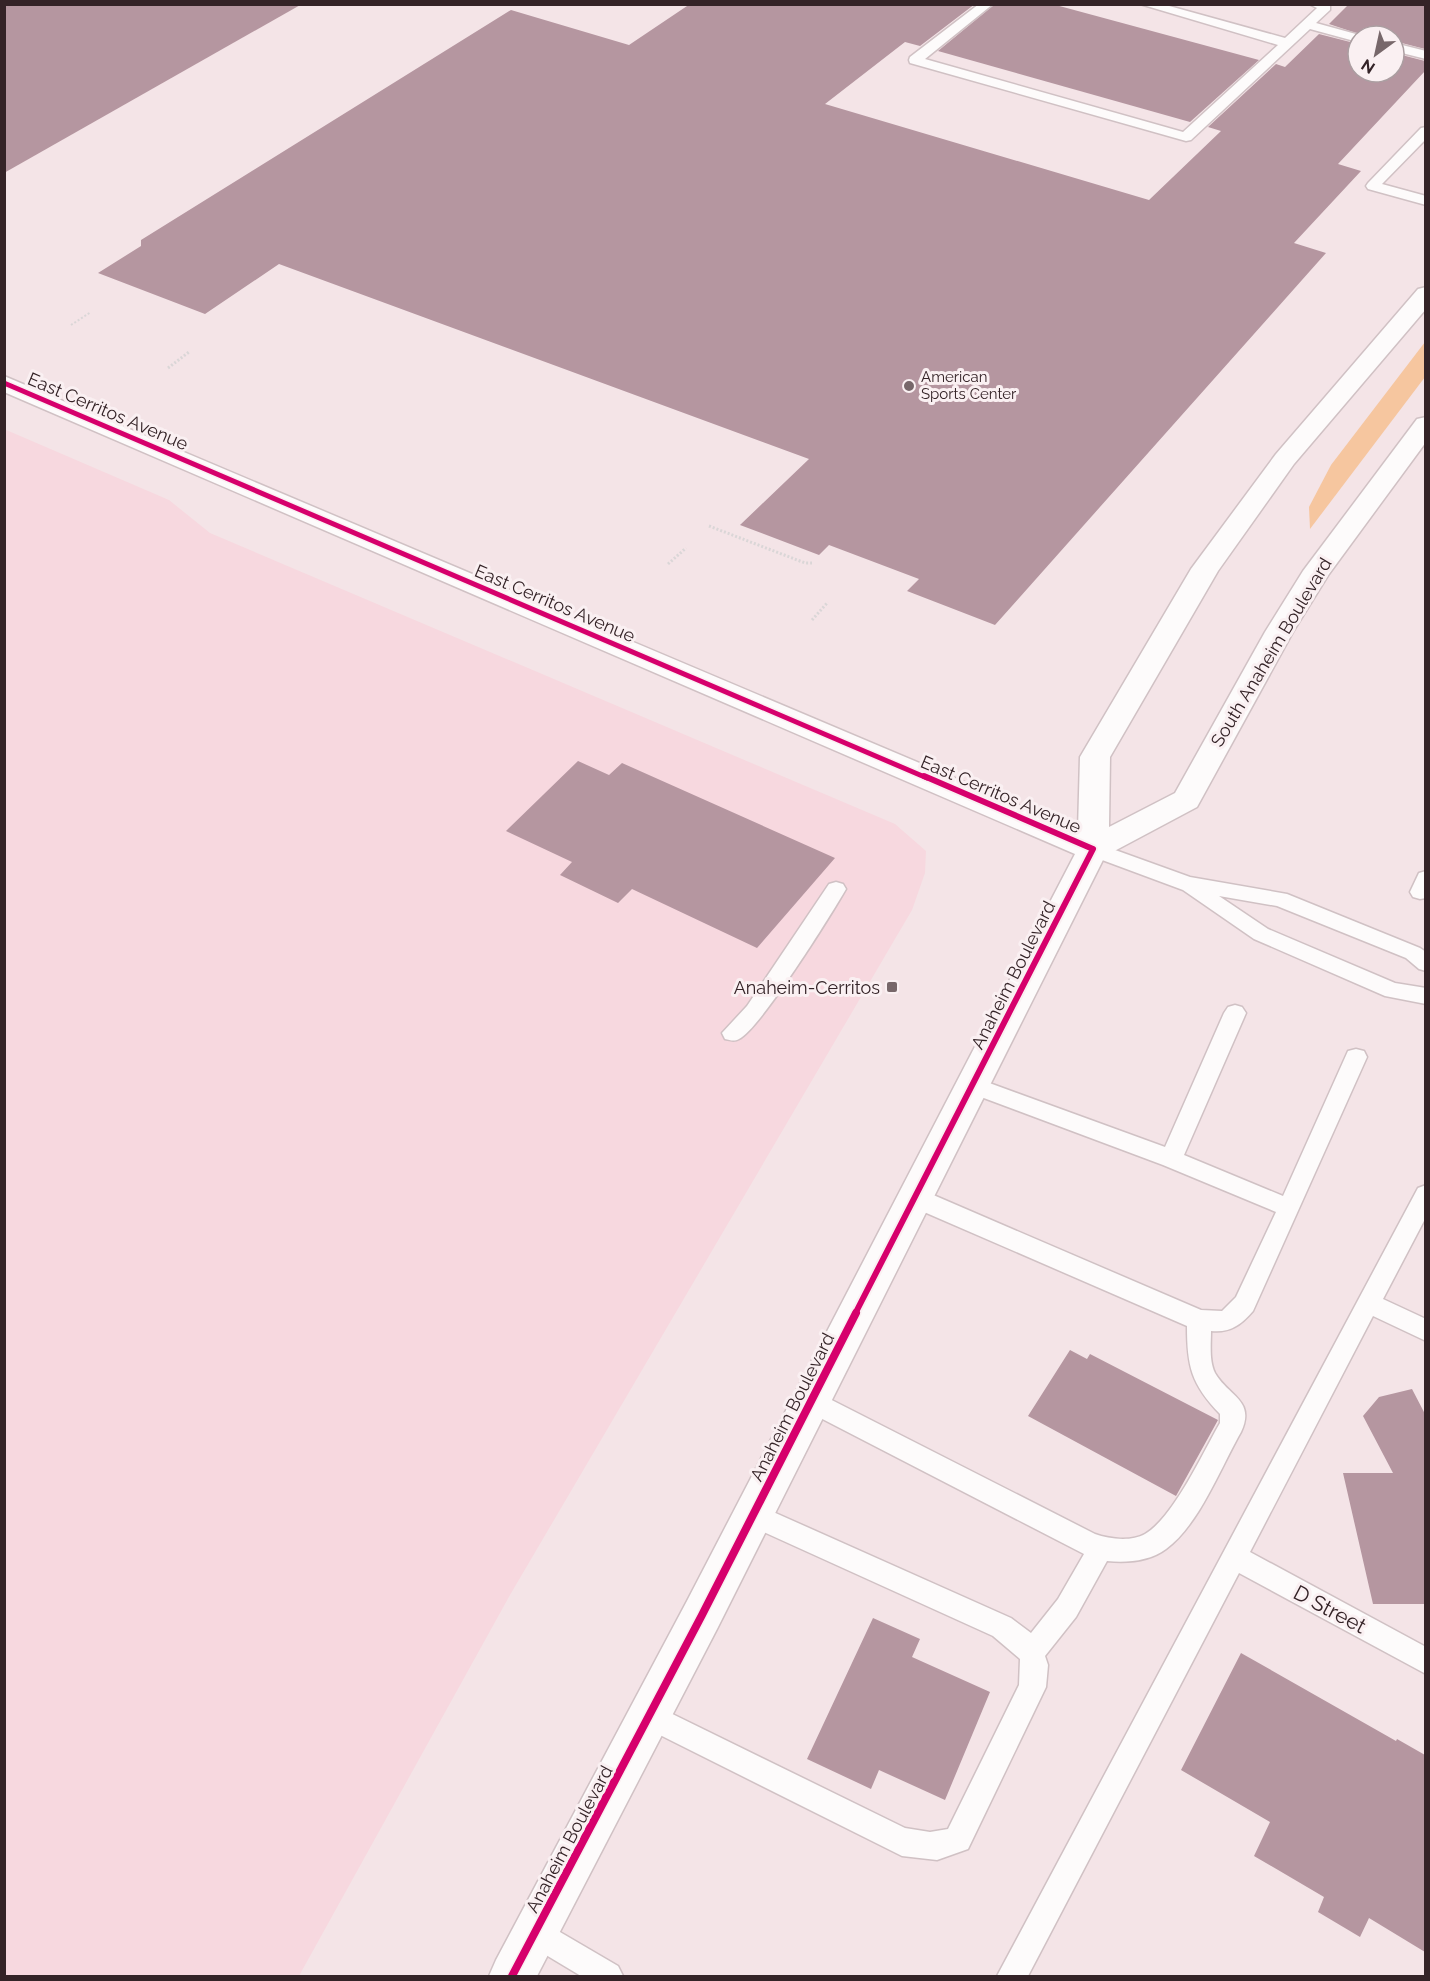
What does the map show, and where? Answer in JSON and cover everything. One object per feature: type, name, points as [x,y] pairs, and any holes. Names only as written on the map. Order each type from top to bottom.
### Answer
[{"type":"main road","name":"Anaheim Boulevard","points":[[512,1977],[650,1716],[1093,849],[1095,757],[1204,569],[1276,472],[1425,294]]},
{"type":"main road","name":"East Cerritos Avenue","points":[[4,383],[1093,849]]},
{"type":"main road","name":"South Anaheim Boulevard","points":[[1093,849],[1185,800],[1279,632],[1317,571],[1425,424]]},
{"type":"lane","points":[[987,4],[915,60],[1186,137],[1307,24],[1323,5]]},
{"type":"lane","points":[[1146,4],[1287,42]]},
{"type":"lane","points":[[1307,24],[1346,35]]},
{"type":"lane","points":[[1406,50],[1425,55]]},
{"type":"lane","points":[[1425,131],[1373,186],[1425,201]]},
{"type":"lane","points":[[1093,849],[1187,884],[1280,899],[1413,954],[1425,964]]},
{"type":"lane","points":[[1187,884],[1261,934],[1392,990],[1425,996]]},
{"type":"lane","points":[[733,1033],[754,1012],[836,889]]},
{"type":"lane","points":[[1171,1160],[1235,1013]]},
{"type":"lane","points":[[916,1198],[1199,1320],[1226,1322],[1234,1317],[1245,1304],[1356,1057]]},
{"type":"lane","points":[[974,1085],[1289,1208]]},
{"type":"lane","points":[[1012,1977],[1425,1194]]},
{"type":"lane","points":[[1369,1303],[1425,1330]]},
{"type":"lane","points":[[812,1401],[1101,1548],[1120,1550],[1136,1548],[1154,1542],[1167,1531],[1232,1424],[1233,1410],[1205,1381],[1200,1369],[1199,1320]]},
{"type":"lane","points":[[650,1716],[902,1842],[925,1847],[945,1846],[958,1839],[1032,1687],[1036,1665],[1032,1652],[1002,1627],[753,1515]]},
{"type":"lane","points":[[1032,1652],[1067,1608],[1101,1548]]},
{"type":"lane","name":"D Street","points":[[1234,1557],[1425,1661]]},
{"type":"lane","points":[[536,1933],[608,1977]]},
{"type":"path","points":[[71,325],[91,312]]},
{"type":"path","points":[[168,368],[189,352]]},
{"type":"path","points":[[709,526],[805,563],[812,563]]},
{"type":"path","points":[[668,564],[686,548]]},
{"type":"path","points":[[812,620],[828,602]]},
{"type":"shaded area","points":[[1425,342],[1425,377],[1310,529],[1309,507],[1331,465]]},
{"type":"shaded area","points":[[4,429],[169,500],[210,533],[895,824],[926,851],[925,873],[912,910],[510,1595],[299,1976],[5,1976]]},
{"type":"building","points":[[4,4],[302,4],[4,173]]},
{"type":"building","name":"American Sports Center","points":[[690,4],[975,4],[920,46],[905,42],[825,104],[1149,200],[1221,131],[1208,127],[1276,64],[1285,67],[1319,34],[1346,41],[1346,84],[1406,84],[1406,56],[1425,61],[1425,71],[1338,164],[1361,171],[1294,243],[1326,253],[995,625],[907,591],[919,579],[829,545],[819,555],[740,525],[809,459],[279,264],[205,314],[98,273],[141,246],[141,240],[511,10],[629,45]]},
{"type":"building","points":[[995,4],[1052,4],[1259,60],[1190,122],[938,51]]},
{"type":"building","points":[[1349,4],[1425,4],[1425,49],[1406,44],[1406,24],[1346,24],[1346,30],[1329,24]]},
{"type":"building","points":[[578,761],[609,775],[622,763],[835,858],[757,948],[632,889],[618,903],[560,875],[572,862],[506,831]]},
{"type":"building","points":[[1070,1350],[1087,1359],[1090,1354],[1218,1420],[1176,1496],[1028,1416]]},
{"type":"building","points":[[1412,1389],[1425,1414],[1425,1604],[1373,1604],[1343,1473],[1393,1473],[1363,1416],[1379,1397]]},
{"type":"building","points":[[873,1618],[920,1639],[912,1657],[990,1692],[945,1800],[879,1770],[871,1789],[807,1759]]},
{"type":"building","points":[[1241,1653],[1396,1741],[1397,1739],[1425,1755],[1425,1952],[1369,1918],[1360,1937],[1318,1912],[1324,1897],[1254,1856],[1270,1822],[1181,1770]]},
{"type":"cycle path","points":[[4,383],[1093,849],[702,1615],[512,1976]]},
{"type":"place","name":"American Sports Center","points":[[909,386]]},
{"type":"place","name":"Anaheim-Cerritos","points":[[892,987]]}]
